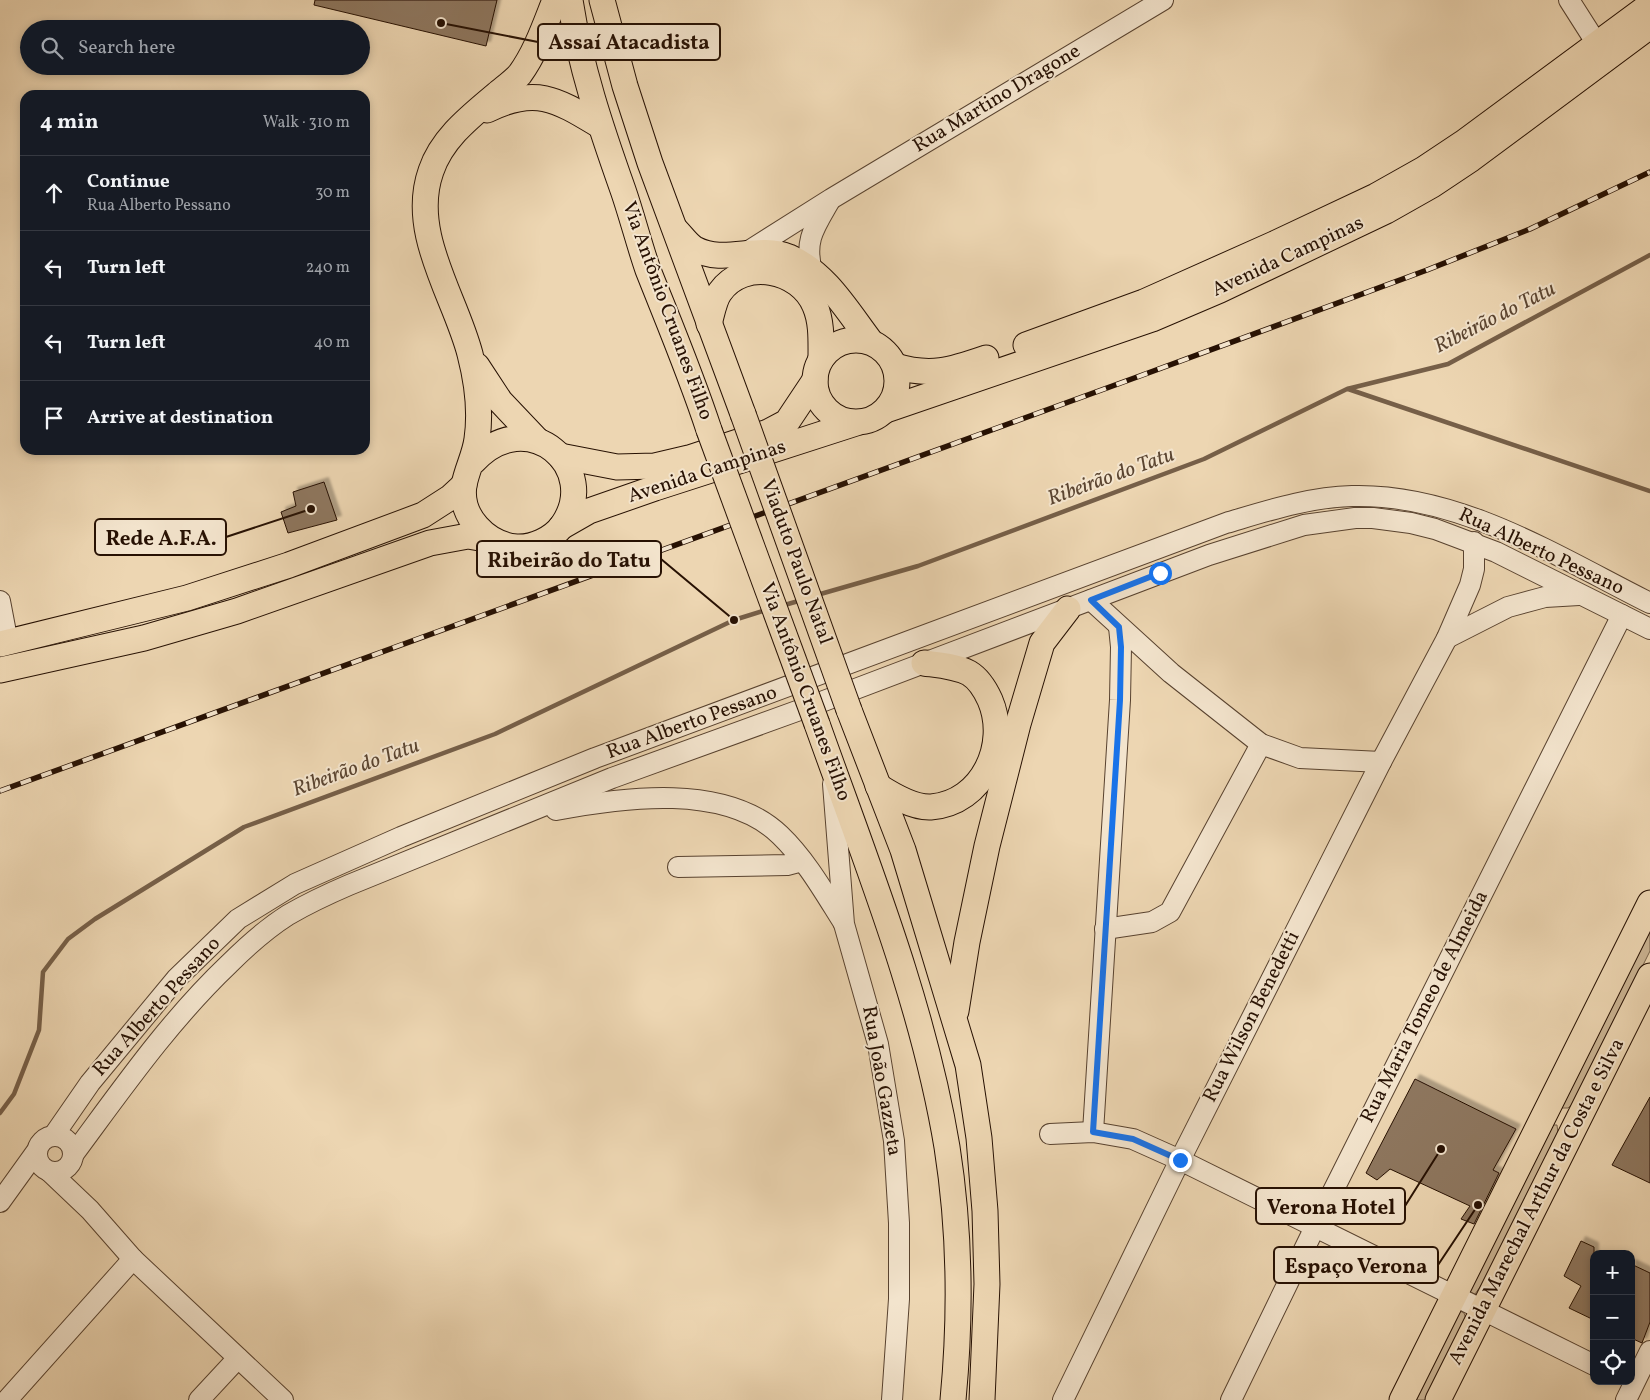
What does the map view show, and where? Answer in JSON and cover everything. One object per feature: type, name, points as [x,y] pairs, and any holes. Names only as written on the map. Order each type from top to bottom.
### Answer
[{"type":"main road","points":[[491,540],[479,530],[470,516],[465,501],[464,485],[473,462],[477,440],[478,401],[470,353],[428,237],[425,202],[430,172],[445,144],[467,120],[519,75],[538,42],[555,0]]},
{"type":"main road","name":"Via Antônio Cruanes Filho","points":[[570,0],[599,125],[624,192],[648,269],[693,382],[817,724],[908,984],[933,1080],[947,1148],[955,1219],[958,1291],[953,1400]]},
{"type":"main road","name":"Via Antônio Cruanes Filho","points":[[602,0],[625,86],[674,228],[743,414]]},
{"type":"main road","name":"Avenida Campinas","points":[[895,366],[916,372],[954,369],[1100,329],[1220,290],[1386,211],[1432,185],[1471,159],[1602,51],[1650,5]]},
{"type":"main road","name":"Avenida Campinas","points":[[1602,51],[1650,26]]},
{"type":"main road","points":[[467,120],[504,101],[528,96],[548,98],[568,106],[599,125]]},
{"type":"main road","name":"Rua Martino Dragone","points":[[674,228],[693,248],[711,256],[723,257],[764,252],[788,257],[812,272],[833,291],[871,342]]},
{"type":"main road","points":[[709,324],[720,292],[734,278],[748,272],[765,270],[781,275],[806,292],[815,305],[820,325],[818,369],[818,396],[826,410],[840,419],[856,423],[874,419],[886,410],[897,389],[895,366],[889,355],[871,342],[857,339],[843,341],[831,348],[818,369]]},
{"type":"main road","name":"Avenida Campinas","points":[[886,410],[1100,329]]},
{"type":"main road","points":[[470,353],[500,401],[537,440]]},
{"type":"main road","name":"Avenida Campinas","points":[[560,456],[617,466],[655,466],[689,458],[768,432],[787,422],[818,369]]},
{"type":"main road","name":"Viaduto Paulo Natal","points":[[743,414],[849,710]]},
{"type":"main road","name":"Avenida Campinas","points":[[561,527],[589,511],[856,423]]},
{"type":"main road","points":[[0,670],[144,638],[237,611],[430,543],[468,536],[491,540],[505,545],[528,546],[550,538],[561,527],[571,510],[574,491],[570,472],[560,456],[550,446],[537,440],[519,437],[501,440],[485,448],[473,462]]},
{"type":"main road","points":[[4,644],[187,598],[290,565],[386,531],[423,515],[451,497],[464,485]]},
{"type":"main road","points":[[955,1018],[967,942],[987,846],[1018,724],[1042,643],[1068,609]]},
{"type":"main road","points":[[878,786],[913,803],[930,807],[944,804],[964,795],[975,786],[991,763],[996,736],[996,721],[986,690],[970,674],[959,669],[924,663]]},
{"type":"main road","name":"Via Antônio Cruanes Filho","points":[[849,710],[904,850],[955,1018],[969,1074],[979,1138],[987,1284],[982,1400]]},
{"type":"main road","name":"Avenida Marechal Arthur da Costa e Silva","points":[[1402,1400],[1650,903]]},
{"type":"main road","name":"Avenida Marechal Arthur da Costa e Silva","points":[[1438,1400],[1650,976]]},
{"type":"street","name":"Rua Martino Dragone","points":[[744,254],[831,199],[1163,0]]},
{"type":"street","points":[[1569,0],[1602,51]]},
{"type":"street","name":"Rua Martino Dragone","points":[[812,272],[808,256],[808,244],[813,229],[831,199]]},
{"type":"street","name":"Rua Alberto Pessano","points":[[54,1135],[90,1082],[176,979],[238,919],[295,884],[401,837],[595,758],[1226,523],[1293,504],[1325,499],[1372,496],[1417,502],[1475,518],[1650,602]]},
{"type":"street","name":"Rua Alberto Pessano","points":[[72,1159],[181,1014],[204,988],[263,933],[287,916],[349,885],[612,778],[1241,544],[1324,522],[1355,518],[1390,519],[1435,529],[1474,542],[1650,629]]},
{"type":"street","name":"Rua Wilson Benedetti","points":[[1063,1400],[1180,1160],[1381,762],[1447,638],[1470,585],[1474,569],[1474,542]]},
{"type":"street","points":[[1447,638],[1508,607],[1545,597],[1581,595]]},
{"type":"street","points":[[1091,600],[1149,654],[1261,744],[1300,758],[1381,762]]},
{"type":"street","points":[[0,601],[4,644]]},
{"type":"street","name":"Rua Maria Tomeo de Almeida","points":[[1231,1400],[1315,1227],[1622,615]]},
{"type":"street","points":[[1093,1132],[1104,929],[1120,700],[1121,647],[1119,627]]},
{"type":"street","points":[[1120,700],[1138,661],[1149,654]]},
{"type":"street","points":[[1104,929],[1152,922],[1170,912],[1261,744]]},
{"type":"street","name":"Rua João Gazzeta","points":[[832,766],[844,924],[878,1044],[894,1140],[899,1223],[899,1299],[892,1400]]},
{"type":"street","points":[[516,817],[615,801],[651,799],[724,804],[744,811],[761,820],[779,834],[802,861],[844,924]]},
{"type":"street","points":[[678,867],[787,865],[802,861]]},
{"type":"street","points":[[1050,1134],[1093,1132],[1133,1139],[1180,1160],[1590,1363]]},
{"type":"street","points":[[0,1203],[36,1152],[42,1140],[54,1135],[60,1136],[70,1143],[72,1159],[90,1210]]},
{"type":"street","points":[[36,1152],[39,1163],[90,1210],[133,1259],[283,1400]]},
{"type":"street","points":[[0,1203],[48,1171],[62,1171],[72,1159]]},
{"type":"street","points":[[7,1400],[133,1259]]},
{"type":"street","points":[[1634,1390],[1650,1351]]},
{"type":"street","points":[[199,1400],[238,1358]]},
{"type":"shaded area","points":[[1650,922],[1650,951],[1575,1102],[1568,1108],[1562,1108],[1561,1102]]},
{"type":"shaded area","points":[[1551,1125],[1557,1125],[1558,1133],[1485,1280],[1475,1294],[1470,1292],[1469,1287]]},
{"type":"shaded area","points":[[1460,1311],[1464,1313],[1466,1319],[1427,1400],[1413,1400]]},
{"type":"building","points":[[315,0],[497,0],[486,46],[314,5]]},
{"type":"building","points":[[324,482],[337,520],[288,533],[281,512],[296,506],[293,492]]},
{"type":"building","points":[[1415,1079],[1516,1129],[1493,1170],[1499,1173],[1474,1224],[1461,1219],[1470,1206],[1390,1169],[1377,1180],[1366,1173]]},
{"type":"building","points":[[1650,1097],[1650,1183],[1612,1165]]},
{"type":"building","points":[[1581,1241],[1594,1247],[1594,1250],[1590,1250],[1590,1318],[1569,1308],[1581,1286],[1564,1276]]},
{"type":"building","points":[[1635,1266],[1650,1273],[1650,1322],[1642,1343],[1635,1340]]},
{"type":"waterway","name":"Ribeirão do Tatu","points":[[817,595],[918,566],[1204,459],[1347,389],[1448,364],[1650,255]]},
{"type":"waterway","points":[[1348,389],[1650,491]]},
{"type":"waterway","name":"Ribeirão do Tatu","points":[[781,606],[802,600]]},
{"type":"waterway","name":"Ribeirão do Tatu","points":[[0,1113],[14,1094],[39,1030],[43,972],[68,939],[95,919],[244,827],[495,734],[734,620],[766,610]]},
{"type":"railway","points":[[0,791],[1427,270],[1530,229],[1650,172]]},
{"type":"place","name":"Assaí Atacadista","points":[[441,23]]},
{"type":"place","name":"Rede A.F.A.","points":[[311,509]]},
{"type":"place","name":"Ribeirão do Tatu","points":[[734,620]]},
{"type":"place","name":"Verona Hotel","points":[[1441,1149]]},
{"type":"place","name":"Espaço Verona","points":[[1478,1205]]},
{"type":"route","points":[[1160,573],[1091,600],[1119,627],[1121,647],[1120,700],[1104,929],[1093,1132],[1133,1139],[1180,1160]]}]
